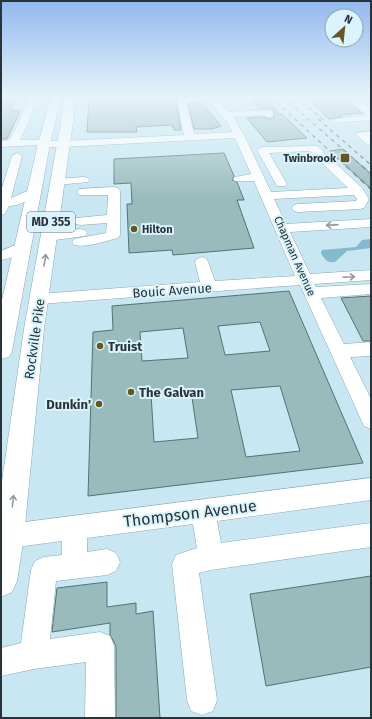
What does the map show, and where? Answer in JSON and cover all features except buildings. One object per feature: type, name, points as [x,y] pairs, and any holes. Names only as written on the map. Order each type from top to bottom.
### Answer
[{"type":"main road","name":"Rockville Pike","points":[[1,351],[6,302],[17,278],[47,131]]},
{"type":"main road","name":"Rockville Pike","points":[[1,581],[9,536],[34,329],[65,131]]},
{"type":"main road","points":[[17,278],[24,292],[39,299]]},
{"type":"main road","points":[[6,302],[20,304],[25,309],[34,329]]},
{"type":"street","points":[[13,143],[20,131]]},
{"type":"street","points":[[188,131],[190,138]]},
{"type":"street","name":"Chapman Avenue","points":[[236,131],[308,286],[368,409]]},
{"type":"street","points":[[371,134],[361,135],[371,142]]},
{"type":"street","points":[[1,144],[35,142],[44,144],[62,144],[239,135]]},
{"type":"street","points":[[206,137],[211,148]]},
{"type":"street","points":[[1,148],[37,146],[44,144]]},
{"type":"street","points":[[281,184],[262,150],[313,148],[358,191],[363,199],[360,205],[298,208]]},
{"type":"street","points":[[17,156],[6,205],[22,204],[32,201]]},
{"type":"street","points":[[239,179],[259,177]]},
{"type":"street","points":[[57,182],[114,191],[113,235],[92,240],[80,232]]},
{"type":"street","points":[[267,196],[358,191]]},
{"type":"street","points":[[48,237],[80,232],[114,218]]},
{"type":"street","points":[[282,228],[371,222]]},
{"type":"street","points":[[1,256],[11,253],[23,246]]},
{"type":"street","points":[[202,262],[209,287]]},
{"type":"street","points":[[308,286],[371,275]]},
{"type":"street","points":[[308,286],[371,289]]},
{"type":"street","name":"Bouic Avenue","points":[[39,299],[209,287],[308,286]]},
{"type":"street","points":[[339,351],[371,349]]},
{"type":"street","name":"Thompson Avenue","points":[[9,536],[371,489]]},
{"type":"street","points":[[203,510],[211,557]]},
{"type":"street","points":[[74,566],[75,528]]},
{"type":"street","points":[[202,700],[185,564],[211,557],[371,535]]},
{"type":"street","points":[[34,655],[44,570],[107,562]]},
{"type":"street","points":[[1,662],[34,655],[100,646],[100,718]]},
{"type":"shaded area","points":[[371,239],[371,248],[347,251],[335,262],[326,260],[321,253],[322,250],[356,247],[362,240]]},
{"type":"railway","points":[[307,131],[347,167]]},
{"type":"railway","points":[[321,131],[363,167]]},
{"type":"railway","points":[[331,131],[371,165]]},
{"type":"railway","points":[[346,166],[371,189]]},
{"type":"railway","points":[[362,166],[371,174]]},
{"type":"place","name":"Twinbrook","points":[[345,158]]},
{"type":"place","name":"Hilton","points":[[134,229]]},
{"type":"place","name":"Truist","points":[[100,346]]},
{"type":"place","name":"The Galvan","points":[[131,392]]},
{"type":"place","name":"Dunkin'","points":[[99,404]]}]
